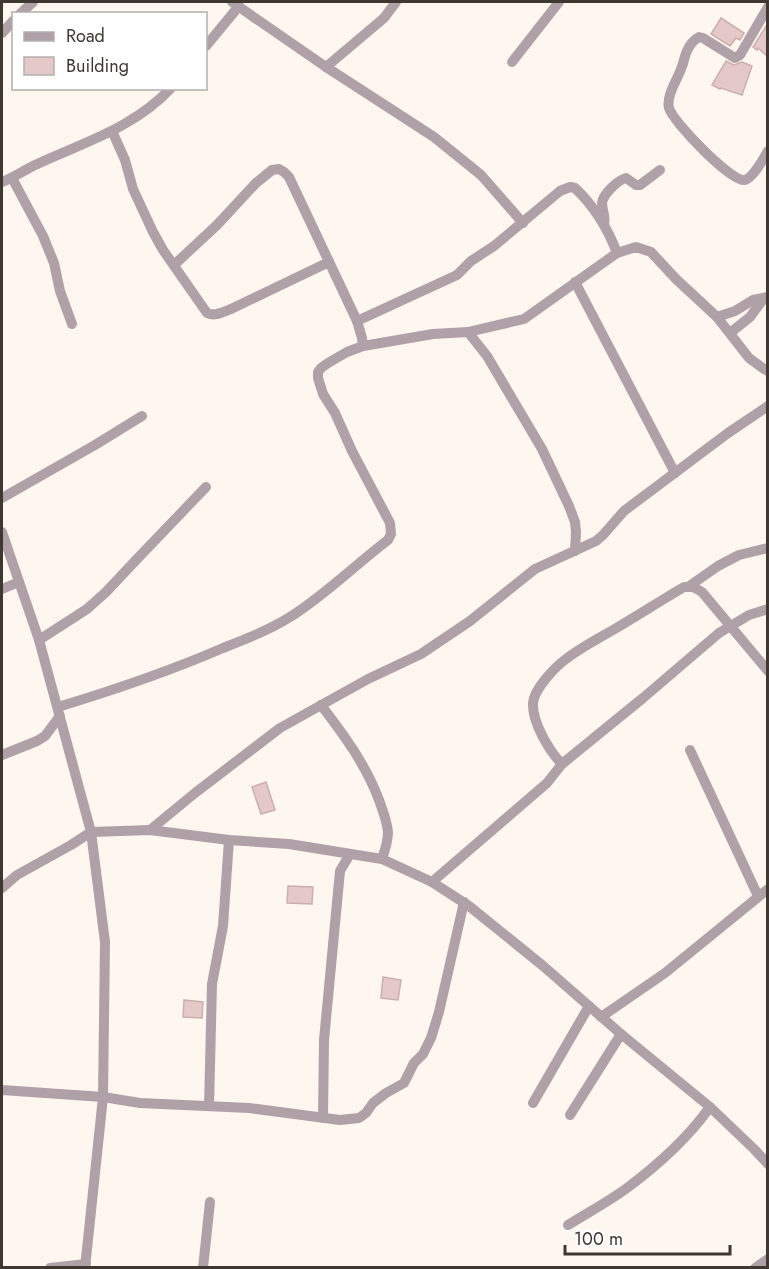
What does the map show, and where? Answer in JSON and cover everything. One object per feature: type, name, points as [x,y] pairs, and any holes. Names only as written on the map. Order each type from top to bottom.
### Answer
[{"type":"street","points":[[326,67],[377,25],[396,2]]},
{"type":"street","points":[[512,62],[559,2]]},
{"type":"street","points":[[207,45],[236,4],[326,67],[434,137],[481,175],[523,223]]},
{"type":"street","points":[[768,7],[740,56],[735,58],[703,38],[695,39],[687,51],[670,97],[669,107],[686,132],[729,174],[739,180],[745,180],[752,175],[768,151]]},
{"type":"street","points":[[72,324],[60,291],[54,263],[43,236],[7,180],[112,131],[143,113],[169,90]]},
{"type":"street","points":[[112,131],[125,160],[133,189],[163,250],[203,309],[211,315],[231,309],[329,262]]},
{"type":"street","points":[[174,265],[217,225],[256,183],[272,170],[284,171],[289,177],[357,321],[363,346]]},
{"type":"street","points":[[604,224],[603,201],[622,178],[636,185],[660,170]]},
{"type":"street","points":[[357,321],[457,275],[471,261],[494,246],[560,191],[570,186],[581,193],[604,224],[617,253]]},
{"type":"street","points":[[2,755],[45,736],[59,712],[262,632],[316,598],[388,540],[392,534],[390,523],[335,413],[323,394],[318,372],[328,363],[363,346],[432,334],[468,332],[524,319],[617,253],[636,247],[651,252],[717,317],[749,357],[768,370]]},
{"type":"street","points":[[575,282],[675,473]]},
{"type":"street","points":[[717,317],[735,311],[753,300],[766,298]]},
{"type":"street","points":[[730,333],[750,317],[766,298]]},
{"type":"street","points":[[468,332],[487,356],[535,435],[575,522],[574,551]]},
{"type":"street","points":[[150,830],[195,792],[279,728],[368,679],[421,654],[470,621],[535,569],[596,541],[624,511],[768,406]]},
{"type":"street","points":[[2,498],[95,446],[142,416]]},
{"type":"street","points":[[39,640],[87,609],[106,592],[206,487]]},
{"type":"street","points":[[2,532],[39,640],[92,832],[105,942],[103,1097],[85,1266],[50,1268]]},
{"type":"street","points":[[688,587],[717,566],[739,555],[768,548]]},
{"type":"street","points":[[2,589],[19,582]]},
{"type":"street","points":[[562,764],[555,758],[537,722],[533,702],[539,689],[552,671],[575,652],[684,587],[693,586],[702,592],[768,671]]},
{"type":"street","points":[[432,882],[547,783],[562,764],[702,647],[749,615],[768,609]]},
{"type":"street","points":[[321,705],[366,768],[377,793],[388,832],[382,859]]},
{"type":"street","points":[[690,750],[758,896]]},
{"type":"street","points":[[2,888],[17,875],[92,832],[150,830],[229,840],[279,843],[382,859],[432,882],[464,902],[542,964],[601,1017],[710,1107],[768,1164]]},
{"type":"street","points":[[209,1106],[212,984],[223,926],[229,840]]},
{"type":"street","points":[[330,851],[340,871]]},
{"type":"street","points":[[323,1118],[324,1040],[340,871],[350,854]]},
{"type":"street","points":[[601,1017],[665,973],[768,889]]},
{"type":"street","points":[[2,1090],[103,1097],[140,1103],[249,1108],[340,1120],[359,1118],[379,1098],[404,1083],[431,1038],[464,902]]},
{"type":"street","points":[[533,1103],[589,1006]]},
{"type":"street","points":[[570,1115],[621,1034]]},
{"type":"street","points":[[568,1225],[625,1189],[655,1165],[684,1139],[710,1107]]},
{"type":"street","points":[[203,1268],[210,1203]]},
{"type":"street","points":[[755,1268],[768,1259]]},
{"type":"building","points":[[721,18],[744,33],[740,40],[736,38],[730,46],[711,34]]},
{"type":"building","points":[[768,23],[768,57],[758,48],[757,50],[753,47]]},
{"type":"building","points":[[726,61],[734,65],[742,62],[752,66],[742,95],[712,85]]},
{"type":"building","points":[[266,782],[275,810],[261,814],[252,787]]},
{"type":"building","points":[[288,886],[313,887],[312,904],[287,903]]},
{"type":"building","points":[[383,977],[401,980],[398,1000],[381,998]]},
{"type":"building","points":[[184,1000],[203,1002],[202,1018],[183,1017]]}]
